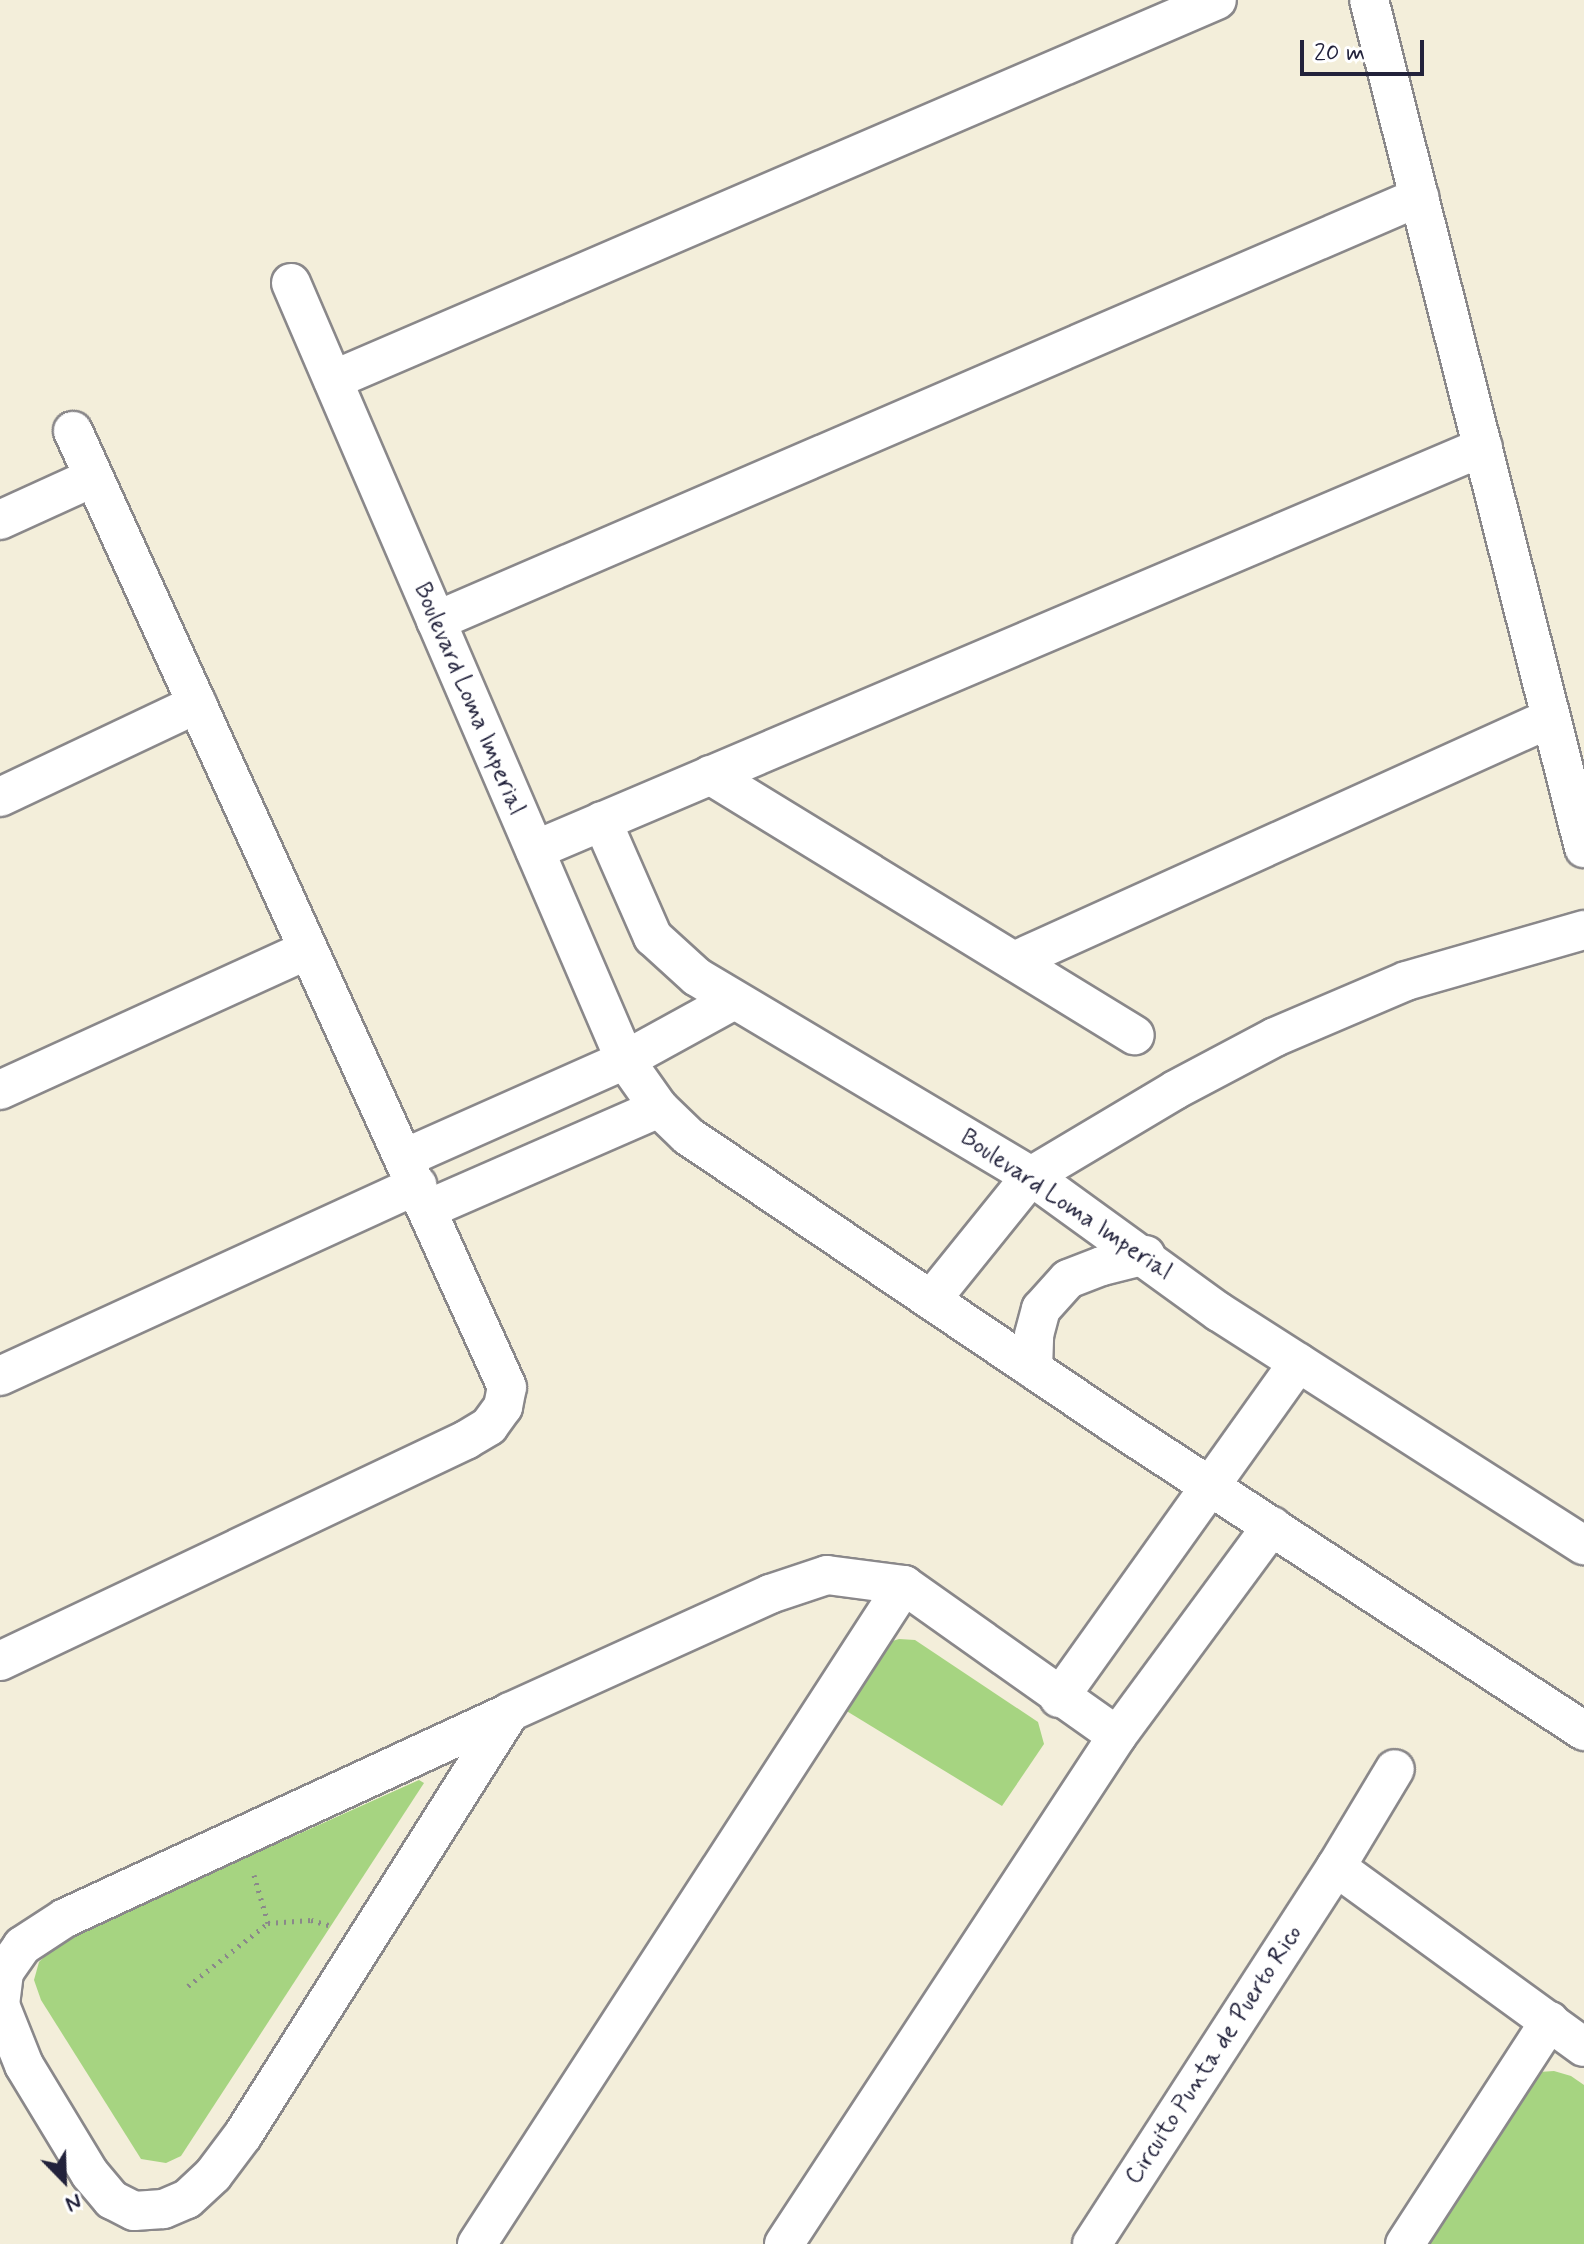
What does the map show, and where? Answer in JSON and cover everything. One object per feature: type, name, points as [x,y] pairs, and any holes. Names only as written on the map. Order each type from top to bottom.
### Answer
[{"type":"street","points":[[333,380],[1217,0]]},
{"type":"street","points":[[1369,0],[1584,848]]},
{"type":"street","points":[[436,621],[1419,197]]},
{"type":"street","name":"Boulevard Loma Imperial","points":[[291,283],[625,1060],[659,1108],[688,1136],[1033,1369],[1584,1731]]},
{"type":"street","points":[[0,1661],[489,1426],[503,1407],[507,1387],[73,431]]},
{"type":"street","points":[[535,850],[1483,447]]},
{"type":"street","points":[[0,520],[92,478]]},
{"type":"street","points":[[0,797],[197,704]]},
{"type":"street","points":[[1014,961],[1551,718]]},
{"type":"street","points":[[710,775],[1135,1035]]},
{"type":"street","name":"Boulevard Loma Imperial","points":[[602,821],[653,937],[697,977],[1031,1176],[1146,1255],[1219,1312],[1584,1545]]},
{"type":"street","points":[[931,1300],[1031,1176],[1175,1090],[1275,1037],[1406,981],[1584,930]]},
{"type":"street","points":[[0,1090],[307,950]]},
{"type":"street","points":[[0,1376],[417,1184],[625,1060],[734,1000]]},
{"type":"street","points":[[417,1184],[659,1108]]},
{"type":"street","points":[[1033,1369],[1034,1335],[1041,1309],[1068,1279],[1102,1266],[1146,1255]]},
{"type":"street","points":[[1059,1698],[1213,1487],[1298,1363]]},
{"type":"street","points":[[784,2244],[1117,1736],[1272,1526]]},
{"type":"street","points":[[510,1712],[243,2135],[213,2175],[187,2199],[163,2209],[134,2211],[112,2200],[90,2174],[24,2065],[0,2005],[4,1972],[22,1946],[65,1918],[510,1712],[784,1589],[827,1575],[904,1585],[1059,1698],[1117,1736]]},
{"type":"street","points":[[477,2244],[904,1585]]},
{"type":"street","name":"Circuito Punta de Puerto Rico","points":[[1092,2244],[1336,1867],[1395,1769]]},
{"type":"street","points":[[1336,1867],[1584,2047]]},
{"type":"street","points":[[1405,2244],[1550,2021]]},
{"type":"path","points":[[188,1986],[268,1923],[311,1920],[369,1935]]},
{"type":"green space","points":[[899,1639],[915,1640],[1038,1722],[1044,1744],[1002,1806],[840,1707],[886,1643]]},
{"type":"green space","points":[[419,1780],[424,1783],[181,2156],[166,2163],[141,2159],[41,2000],[34,1980],[39,1962],[60,1941]]},
{"type":"green space","points":[[1554,2071],[1571,2076],[1584,2085],[1584,2244],[1414,2244],[1539,2072]]}]
